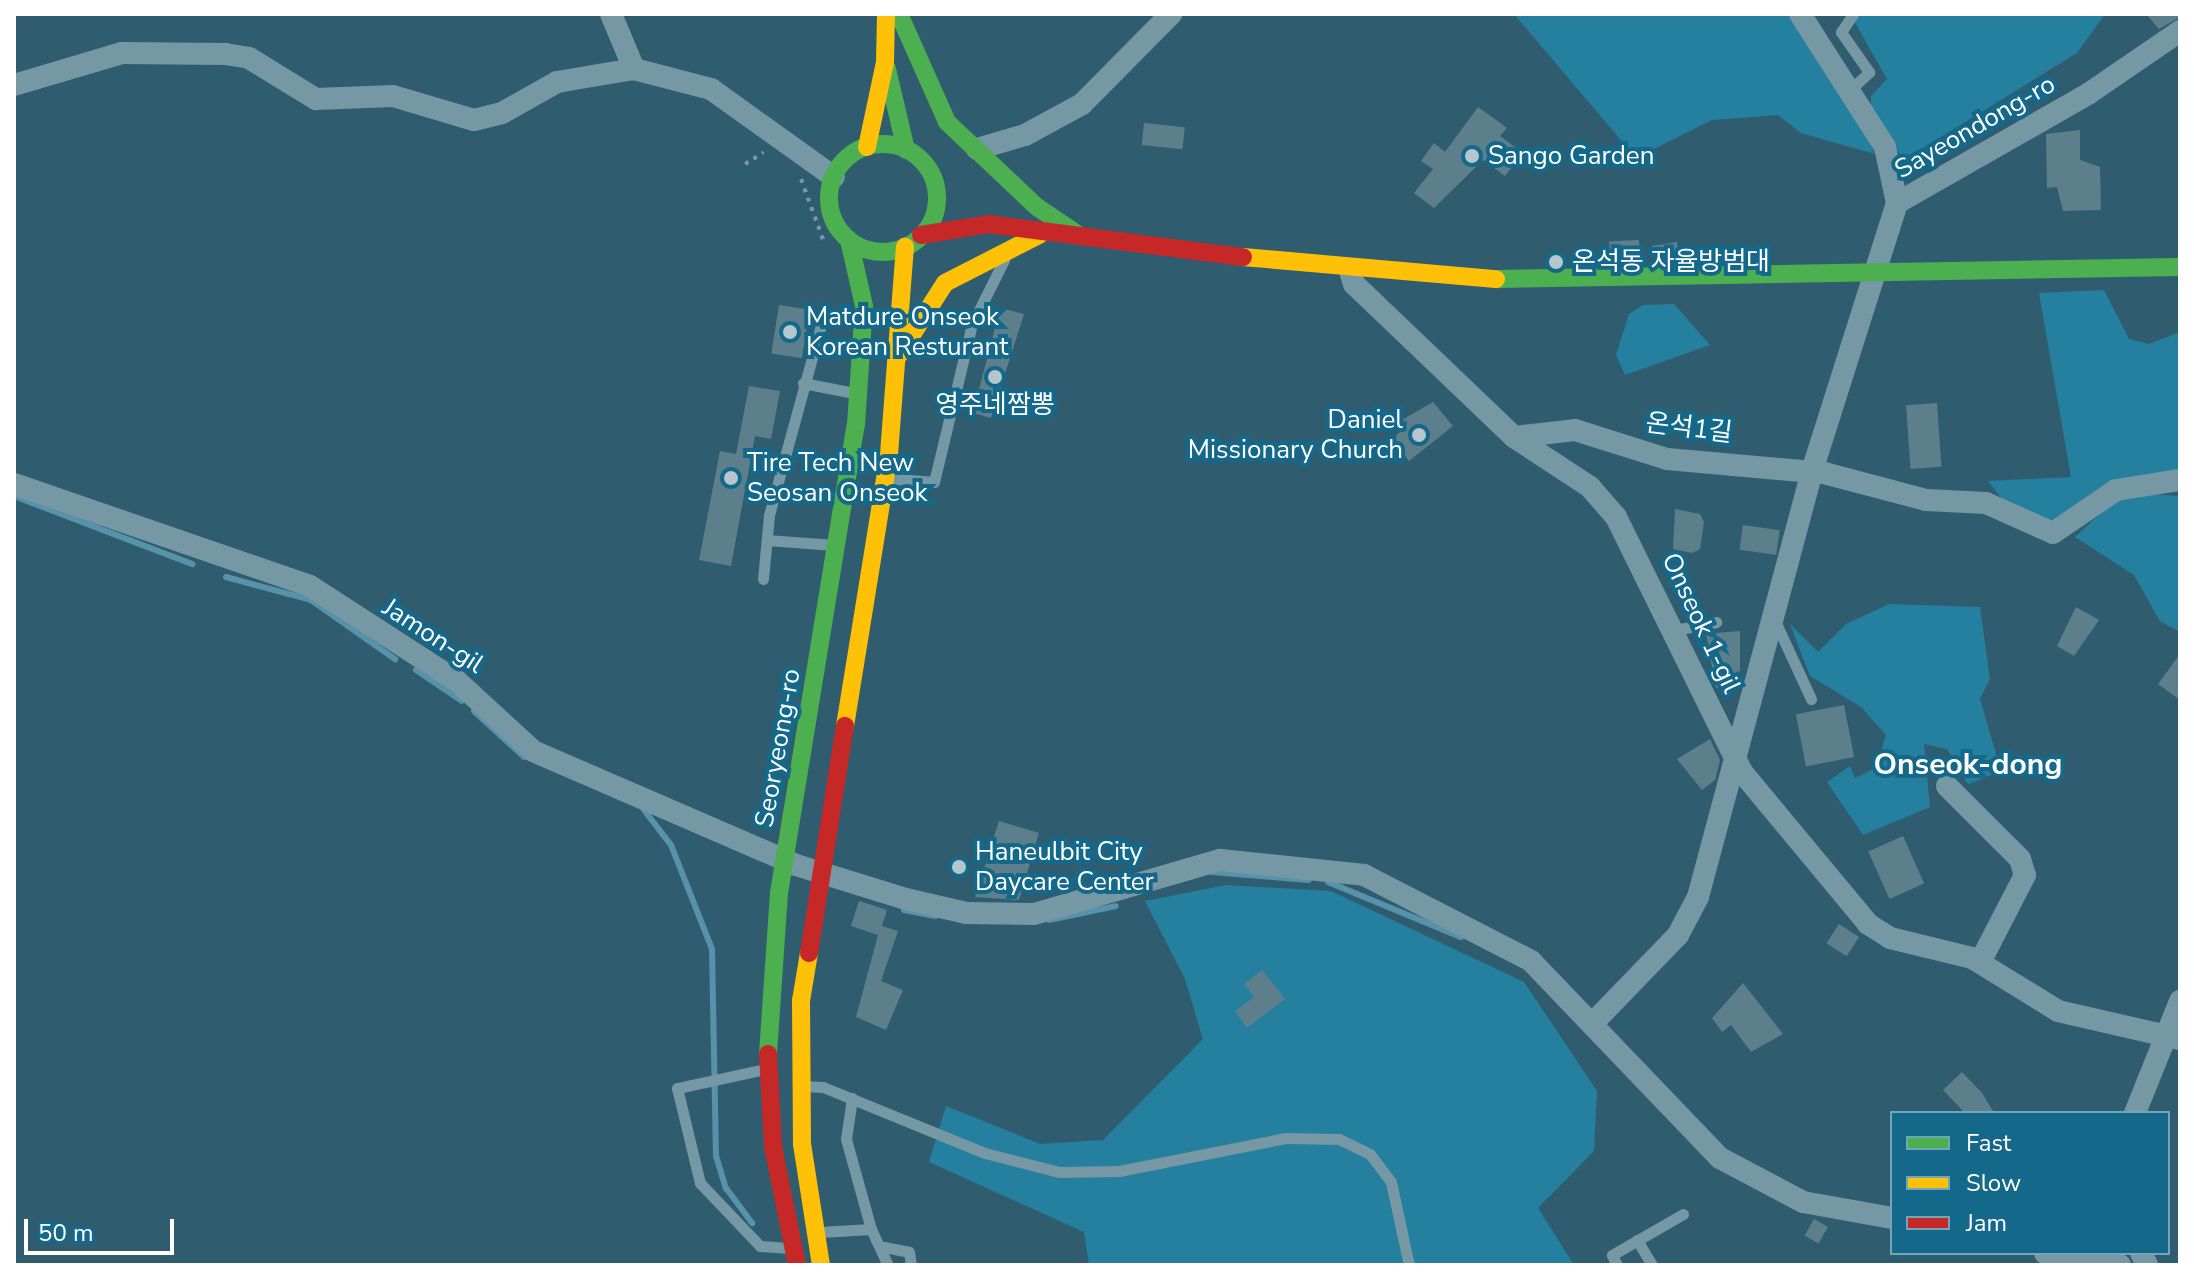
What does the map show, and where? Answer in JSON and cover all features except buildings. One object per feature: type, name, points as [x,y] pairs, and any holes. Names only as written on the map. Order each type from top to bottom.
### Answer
[{"type":"street","points":[[611,14],[634,69]]},
{"type":"street","points":[[14,85],[122,53],[210,53],[249,58],[316,99],[393,96],[474,120],[502,113],[557,82],[634,69],[711,89],[834,177],[867,147],[885,62],[886,14]]},
{"type":"street","points":[[899,14],[938,110],[1048,217],[1095,242]]},
{"type":"street","points":[[977,149],[1025,135],[1082,104],[1171,14]]},
{"type":"street","name":"Sayeondong-ro","points":[[1800,14],[1851,89],[1893,164],[1897,203],[2098,89],[2180,31]]},
{"type":"street","points":[[885,62],[906,150]]},
{"type":"street","points":[[849,240],[879,252],[905,247],[921,235],[935,212],[936,189],[927,167],[906,150],[867,147]]},
{"type":"street","name":"Seoryeong-ro","points":[[821,1265],[813,1233],[799,1085],[806,961],[803,867],[807,734],[859,394],[863,295],[849,240],[832,216],[834,177]]},
{"type":"street","points":[[936,189],[988,224]]},
{"type":"street","points":[[1592,1024],[1687,922],[1870,272],[1897,203]]},
{"type":"street","points":[[921,235],[988,224],[1039,235],[1350,271],[1519,280],[2180,267]]},
{"type":"street","points":[[893,368],[935,293],[1005,248],[1039,235]]},
{"type":"street","name":"Seoryeong-ro","points":[[795,1256],[767,1068],[772,959],[845,739],[886,478],[905,247]]},
{"type":"street","name":"Onseok 1-gil","points":[[1350,271],[1354,283],[1514,437],[1576,476],[1608,508],[1675,630],[1734,759],[1875,930],[1980,962],[2058,1011],[2172,1037]]},
{"type":"street","name":"온석1길","points":[[1514,437],[1575,430],[1667,459],[1812,471],[1926,500],[1986,503],[2053,533],[2116,490],[2180,480]]},
{"type":"street","name":"Jamon-gil","points":[[14,484],[310,586],[457,681],[533,751],[803,867]]},
{"type":"street","points":[[807,734],[845,739]]},
{"type":"street","points":[[1947,786],[2020,859],[2025,875],[1980,962]]},
{"type":"street","points":[[803,867],[932,906],[1018,915],[1084,905],[1196,863],[1353,872],[1522,954],[1720,1158],[1803,1202],[1890,1218]]},
{"type":"street","points":[[772,959],[806,961]]},
{"type":"street","points":[[2136,1111],[2172,1037],[2180,1001]]},
{"type":"street","points":[[2058,1255],[2120,1265]]},
{"type":"lane","points":[[1851,89],[1869,72],[1841,32],[1853,14]]},
{"type":"lane","points":[[886,478],[934,482],[972,324],[1002,273],[1005,248]]},
{"type":"lane","points":[[763,579],[767,540],[803,383],[820,328]]},
{"type":"lane","points":[[803,383],[859,394]]},
{"type":"lane","points":[[767,540],[838,545]]},
{"type":"lane","points":[[1773,617],[1811,699]]},
{"type":"lane","points":[[1675,630],[1716,622]]},
{"type":"lane","points":[[767,1068],[677,1088],[700,1183],[760,1246],[795,1256]]},
{"type":"lane","points":[[799,1085],[852,1098],[985,1153],[1059,1172],[1119,1171],[1286,1138],[1347,1142],[1370,1154],[1391,1182],[1409,1265]]},
{"type":"lane","points":[[852,1098],[846,1139],[871,1229],[884,1247],[888,1265]]},
{"type":"lane","points":[[1617,1265],[1612,1255],[1683,1214]]},
{"type":"lane","points":[[813,1233],[871,1229]]},
{"type":"lane","points":[[1637,1240],[1652,1265]]},
{"type":"lane","points":[[884,1247],[909,1252],[911,1265]]},
{"type":"path","points":[[796,172],[812,227],[831,254]]},
{"type":"shaded area","points":[[1514,14],[1787,14],[1838,77],[1875,154],[1801,133],[1778,115],[1712,120],[1636,158]]},
{"type":"shaded area","points":[[1861,14],[2105,14],[2077,53],[1904,160],[1871,112],[1871,96],[1887,79],[1854,21]]},
{"type":"shaded area","points":[[2104,290],[2129,339],[2149,344],[2180,332],[2180,469],[2102,489],[2052,522],[2001,498],[1988,481],[2071,477],[2039,293]]},
{"type":"shaded area","points":[[1674,304],[1710,345],[1625,375],[1616,355],[1629,314],[1643,305]]},
{"type":"shaded area","points":[[2134,493],[2180,496],[2180,632],[2160,621],[2134,575],[2075,537],[2116,499]]},
{"type":"shaded area","points":[[1889,604],[1980,607],[1990,679],[1980,699],[2001,771],[1968,784],[1947,749],[1924,744],[1930,807],[1863,835],[1827,782],[1850,766],[1855,778],[1876,768],[1886,735],[1861,707],[1810,676],[1790,624],[1818,652],[1846,624]]},
{"type":"shaded area","points":[[1226,885],[1331,891],[1524,982],[1597,1091],[1594,1151],[1538,1208],[1574,1265],[1089,1265],[1084,1232],[929,1162],[946,1106],[1040,1144],[1103,1140],[1203,1039],[1185,979],[1145,901]]},
{"type":"waterway","points":[[14,496],[192,564]]},
{"type":"waterway","points":[[226,577],[311,600],[395,659]]},
{"type":"waterway","points":[[416,670],[462,701]]},
{"type":"waterway","points":[[474,711],[524,757]]},
{"type":"waterway","points":[[644,810],[671,845],[712,949],[716,1156],[726,1188],[752,1223]]},
{"type":"waterway","points":[[1212,872],[1309,880]]},
{"type":"waterway","points":[[1328,882],[1461,937]]},
{"type":"waterway","points":[[1049,920],[1116,906]]},
{"type":"waterway","points":[[904,910],[935,916]]},
{"type":"traffic: fast","points":[[899,14],[947,122],[1037,207],[1080,236]]},
{"type":"traffic: fast","points":[[887,69],[906,150]]},
{"type":"traffic: fast","points":[[883,144],[904,149],[921,160],[932,177],[937,198],[932,219],[921,236],[904,247],[883,252],[862,247],[845,236],[834,219],[829,198],[834,177],[845,160],[862,149],[883,144]]},
{"type":"traffic: fast","points":[[768,1054],[779,893],[856,425],[864,306],[849,240]]},
{"type":"traffic: fast","points":[[1496,279],[2180,267]]},
{"type":"traffic: slow","points":[[867,147],[885,62],[886,14]]},
{"type":"traffic: slow","points":[[899,355],[945,283],[1039,235]]},
{"type":"traffic: slow","points":[[845,726],[889,454],[905,247]]},
{"type":"traffic: slow","points":[[1243,257],[1496,279]]},
{"type":"traffic: slow","points":[[809,953],[801,1001],[802,1144],[821,1265]]},
{"type":"traffic: jam","points":[[921,235],[988,224],[1243,257]]},
{"type":"traffic: jam","points":[[809,953],[845,726]]},
{"type":"traffic: jam","points":[[768,1054],[773,1147],[797,1265]]},
{"type":"place","name":"Sango Garden","points":[[1472,156]]},
{"type":"place","name":"온석동 자율방범대","points":[[1556,262]]},
{"type":"place","name":"Matdure Onseok Korean Resturant","points":[[790,332]]},
{"type":"place","name":"영주네짬뽕","points":[[995,377]]},
{"type":"place","name":"Daniel Missionary Church","points":[[1419,435]]},
{"type":"place","name":"Tire Tech New Seosan Onseok","points":[[731,478]]},
{"type":"place","name":"Haneulbit City Daycare Center","points":[[959,867]]},
{"type":"district","name":"Onseok-dong","points":[[1968,765]]}]
